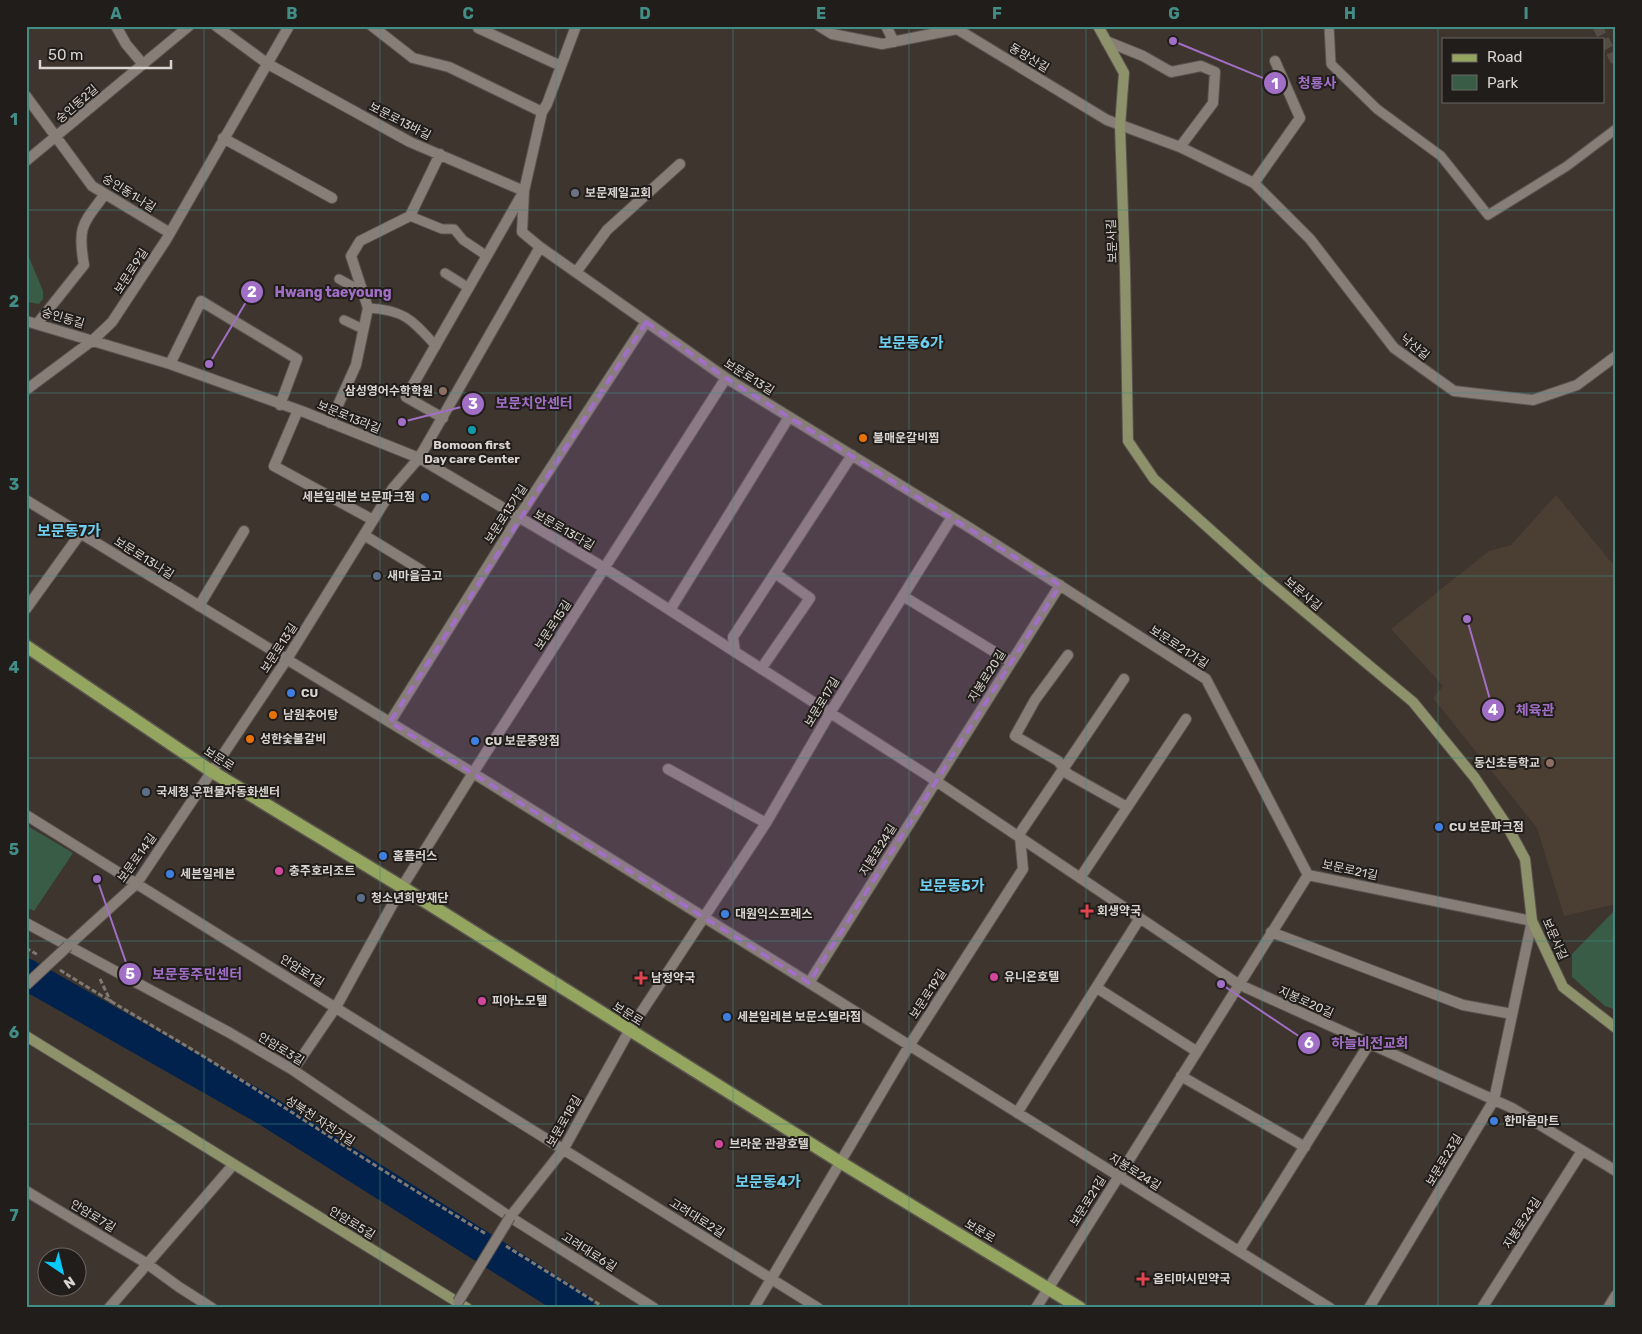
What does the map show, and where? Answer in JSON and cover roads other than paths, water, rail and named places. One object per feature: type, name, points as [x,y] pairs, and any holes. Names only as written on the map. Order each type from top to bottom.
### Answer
[{"type":"main road","name":"보문로","points":[[26,646],[211,772],[402,888],[840,1162],[1080,1308]]},
{"type":"street","points":[[116,26],[126,44],[142,63]]},
{"type":"street","name":"숭인동2길","points":[[26,161],[189,26]]},
{"type":"street","points":[[216,26],[268,64]]},
{"type":"street","name":"보문로9길","points":[[26,390],[93,340],[112,322],[170,234],[223,138],[289,26]]},
{"type":"street","points":[[372,26],[413,58],[449,67],[542,112],[561,66],[573,27]]},
{"type":"street","name":"동망산길","points":[[819,26],[832,34],[882,44],[956,28],[1120,126]]},
{"type":"street","points":[[886,26],[894,42]]},
{"type":"street","points":[[1098,26],[1124,73],[1120,126]]},
{"type":"street","points":[[478,28],[561,66]]},
{"type":"street","points":[[1106,41],[1143,56],[1171,72],[1201,66],[1215,72],[1213,103],[1180,147]]},
{"type":"street","points":[[1254,183],[1300,118],[1275,61]]},
{"type":"street","name":"보문로13바길","points":[[268,64],[410,142],[524,191]]},
{"type":"street","name":"숭인동1나길","points":[[26,96],[92,186],[170,234]]},
{"type":"street","name":"보문로13길","points":[[542,112],[524,191],[522,232],[540,247],[577,271],[726,378],[952,517]]},
{"type":"street","name":"낙산길","points":[[1120,126],[1180,147],[1254,183],[1310,239],[1394,348],[1454,391],[1533,400],[1578,385],[1616,356]]},
{"type":"street","name":"보문사길","points":[[1120,126],[1125,263],[1128,441],[1154,479],[1263,577],[1413,702],[1475,778],[1518,845],[1525,859],[1532,921],[1563,987],[1616,1028]]},
{"type":"street","points":[[223,138],[332,198]]},
{"type":"street","points":[[330,423],[356,365],[368,308],[352,256],[360,241],[410,216],[440,154]]},
{"type":"street","points":[[577,271],[607,230],[680,164]]},
{"type":"street","name":"보문로13길","points":[[443,418],[406,397],[524,191]]},
{"type":"street","points":[[37,324],[84,265],[80,241],[82,225],[104,194]]},
{"type":"street","name":"보문로13길","points":[[211,772],[287,660],[393,488],[419,458],[540,247]]},
{"type":"street","points":[[170,364],[201,301],[297,359],[280,404]]},
{"type":"street","name":"숭인동길","points":[[26,321],[93,340]]},
{"type":"street","name":"보문로13가길","points":[[390,722],[518,518],[646,322]]},
{"type":"street","name":"보문로13라길","points":[[93,340],[170,364],[298,410],[419,458]]},
{"type":"street","name":"보문로15길","points":[[402,888],[473,773],[726,378]]},
{"type":"street","name":"보문로13라길","points":[[298,410],[274,466],[373,520]]},
{"type":"street","points":[[670,610],[789,417]]},
{"type":"street","points":[[735,652],[733,638],[852,455]]},
{"type":"street","name":"보문로13다길","points":[[419,458],[604,568],[830,713]]},
{"type":"street","name":"보문로13나길","points":[[26,500],[287,660]]},
{"type":"street","name":"보문로21가길","points":[[952,517],[1206,679],[1308,875]]},
{"type":"street","name":"보문로17길","points":[[629,1031],[766,823],[830,713],[952,517]]},
{"type":"street","points":[[199,606],[244,531]]},
{"type":"street","points":[[26,609],[80,534]]},
{"type":"street","points":[[364,535],[421,570]]},
{"type":"street","points":[[761,669],[810,598],[775,573]]},
{"type":"street","name":"지봉로20길","points":[[936,781],[1060,586]]},
{"type":"street","points":[[903,596],[1012,662]]},
{"type":"street","points":[[1068,655],[1036,700],[1015,736],[1058,761],[1068,774],[1127,808]]},
{"type":"street","points":[[287,660],[704,917]]},
{"type":"street","points":[[1019,836],[1124,678]]},
{"type":"street","name":"지봉로20길","points":[[830,713],[1019,836],[1238,984],[1512,1108],[1615,1169]]},
{"type":"street","points":[[1080,878],[1186,719]]},
{"type":"street","points":[[668,769],[766,823]]},
{"type":"street","name":"보문로14길","points":[[26,985],[137,884],[211,772]]},
{"type":"street","name":"지봉로24길","points":[[810,983],[936,781]]},
{"type":"street","name":"안암로1길","points":[[26,815],[563,1150]]},
{"type":"street","name":"보문로19길","points":[[840,1162],[909,1046],[1023,869],[1019,836]]},
{"type":"street","name":"보문로21길","points":[[1036,1308],[1308,875],[1532,921]]},
{"type":"street","points":[[293,1070],[336,1007],[402,888]]},
{"type":"street","name":"지봉로24길","points":[[704,917],[1330,1308]]},
{"type":"street","points":[[1017,1113],[1140,918]]},
{"type":"street","name":"보문로23길","points":[[1369,1308],[1494,1100],[1532,921]]},
{"type":"street","name":"안암로3길","points":[[26,923],[91,960],[230,1033],[293,1070],[510,1217]]},
{"type":"street","points":[[1272,932],[1462,1005],[1512,1014]]},
{"type":"street","points":[[1097,988],[1196,1051]]},
{"type":"street","name":"보문로18길","points":[[460,1306],[510,1217],[563,1150],[629,1031]]},
{"type":"street","name":"안암로5길","points":[[26,1036],[460,1306]]},
{"type":"street","points":[[1240,1252],[1369,1044]]},
{"type":"street","points":[[1181,1076],[1305,1147]]},
{"type":"street","name":"고려대로2길","points":[[563,1150],[818,1308]]},
{"type":"street","name":"지봉로24길","points":[[1482,1308],[1582,1151]]},
{"type":"street","points":[[754,1308],[840,1162]]},
{"type":"street","points":[[109,1308],[146,1263],[233,1165]]},
{"type":"street","name":"안암로7길","points":[[26,1191],[146,1263],[212,1308]]},
{"type":"street","name":"고려대로6길","points":[[510,1217],[654,1308]]},
{"type":"street","points":[[1608,1308],[1616,1295]]},
{"type":"lane","points":[[1329,26],[1332,64],[1377,109],[1441,156],[1488,215],[1567,166],[1616,129]]},
{"type":"lane","points":[[410,216],[442,229],[454,229],[463,240],[487,256]]},
{"type":"lane","points":[[446,273],[468,288]]},
{"type":"lane","points":[[339,279],[363,292]]},
{"type":"lane","points":[[368,308],[388,309],[410,318],[436,346]]},
{"type":"lane","points":[[344,320],[363,329]]},
{"type":"waterway","points":[[26,974],[267,1111],[579,1308]]},
{"type":"tunnel","points":[[1597,26],[1603,38]]},
{"type":"tunnel","points":[[1604,39],[1616,62]]},
{"type":"place","name":"청룡사","points":[[1173,41]]},
{"type":"place","name":"보문제일교회","points":[[575,193]]},
{"type":"place","name":"Hwang taeyoung","points":[[209,364]]},
{"type":"place","name":"삼성영어수학학원","points":[[443,391]]},
{"type":"place","name":"보문치안센터","points":[[402,422]]},
{"type":"place","name":"Bomoon first Day care Center","points":[[472,430]]},
{"type":"place","name":"불매운갈비찜","points":[[863,438]]},
{"type":"place","name":"세븐일레븐 보문파크점","points":[[425,497]]},
{"type":"place","name":"새마을금고","points":[[377,576]]},
{"type":"place","name":"체육관","points":[[1467,619]]},
{"type":"place","name":"CU","points":[[291,693]]},
{"type":"place","name":"남원추어탕","points":[[273,715]]},
{"type":"place","name":"성한숯불갈비","points":[[250,739]]},
{"type":"place","name":"CU 보문중앙점","points":[[475,741]]},
{"type":"place","name":"동신초등학교","points":[[1550,763]]},
{"type":"place","name":"국세청 우편물자동화센터","points":[[146,792]]},
{"type":"place","name":"CU 보문파크점","points":[[1439,827]]},
{"type":"place","name":"홈플러스","points":[[383,856]]},
{"type":"place","name":"충주호리조트","points":[[279,871]]},
{"type":"place","name":"세븐일레븐","points":[[170,874]]},
{"type":"place","name":"보문동주민센터","points":[[97,879]]},
{"type":"place","name":"청소년희망재단","points":[[361,898]]},
{"type":"place","name":"회생약국","points":[[1087,911]]},
{"type":"place","name":"대원익스프레스","points":[[725,914]]},
{"type":"place","name":"유니온호텔","points":[[994,977]]},
{"type":"place","name":"남정약국","points":[[641,978]]},
{"type":"place","name":"하늘비전교회","points":[[1221,984]]},
{"type":"place","name":"피아노모텔","points":[[482,1001]]},
{"type":"place","name":"세븐일레븐 보문스텔라점","points":[[727,1017]]},
{"type":"place","name":"한마음마트","points":[[1494,1121]]},
{"type":"place","name":"브라운 관광호텔","points":[[719,1144]]},
{"type":"place","name":"옵티마시민약국","points":[[1143,1279]]},
{"type":"district","name":"보문동6가","points":[[911,343]]},
{"type":"district","name":"보문동7가","points":[[69,531]]},
{"type":"district","name":"보문동5가","points":[[952,886]]},
{"type":"district","name":"보문동4가","points":[[768,1182]]}]
